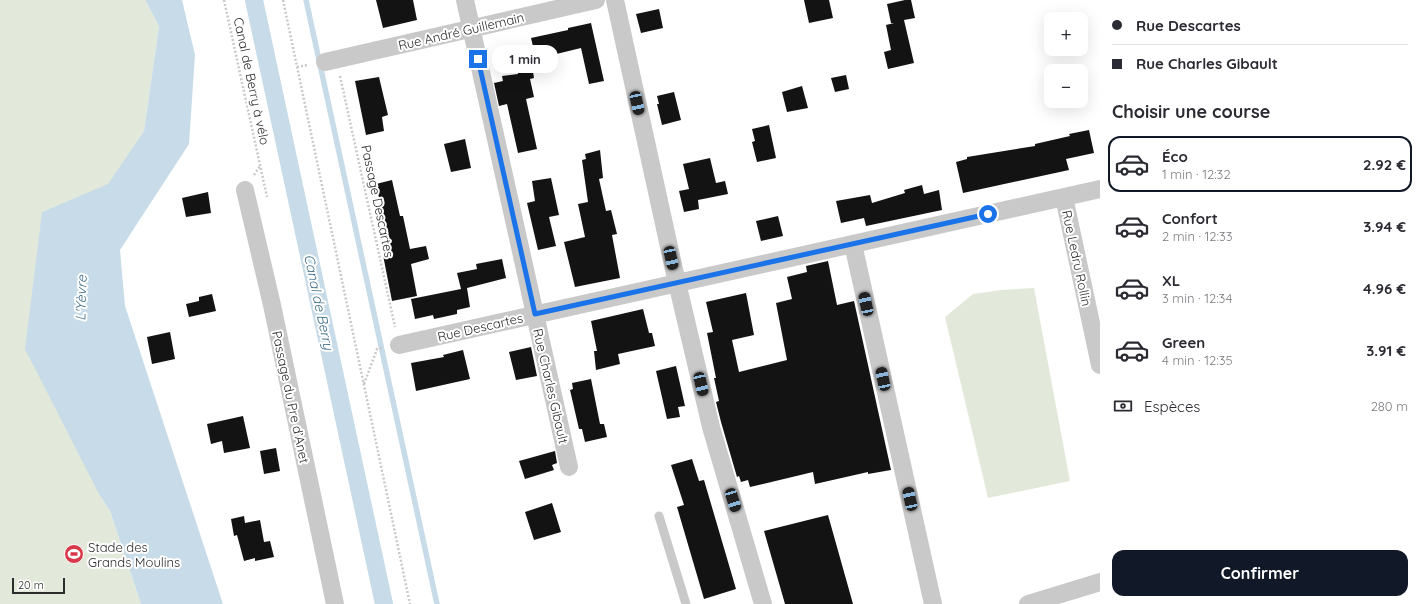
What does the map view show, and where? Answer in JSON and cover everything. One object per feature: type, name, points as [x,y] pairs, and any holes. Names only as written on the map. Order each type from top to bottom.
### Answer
[{"type":"street","name":"Rue Charles Gibault","points":[[465,0],[569,468]]},
{"type":"street","name":"Rue André Guillemain","points":[[325,62],[596,0]]},
{"type":"street","points":[[615,0],[677,283],[711,427],[763,604]]},
{"type":"street","name":"Rue Descartes","points":[[399,345],[1100,189]]},
{"type":"street","name":"Passage du Pre d’Anet","points":[[245,190],[274,313],[335,604]]},
{"type":"street","name":"Rue Ledru Rollin","points":[[1064,197],[1100,366]]},
{"type":"street","points":[[853,244],[933,604]]},
{"type":"street","points":[[1028,604],[1100,582]]},
{"type":"lane","points":[[659,516],[686,604]]},
{"type":"path","name":"Canal de Berry à vélo","points":[[224,0],[260,166]]},
{"type":"path","points":[[283,0],[410,604]]},
{"type":"path","points":[[297,67],[325,62]]},
{"type":"path","name":"Passage Descartes","points":[[325,62],[399,345]]},
{"type":"path","points":[[364,386],[377,349]]},
{"type":"green space","points":[[0,0],[145,0],[159,26],[144,131],[108,185],[42,212],[99,494],[110,511],[141,604],[0,604]]},
{"type":"green space","points":[[1034,288],[1070,481],[988,498],[945,317],[973,294],[1001,290]]},
{"type":"water","name":"L'Yèvre","points":[[145,0],[182,0],[195,55],[189,144],[120,250],[125,306],[223,604],[141,604],[110,511],[99,494],[25,349],[42,212],[108,184],[144,131],[159,26]]},
{"type":"building","points":[[376,0],[413,0],[417,20],[383,28]]},
{"type":"building","points":[[804,0],[829,0],[833,18],[809,23]]},
{"type":"building","points":[[911,0],[915,18],[904,20],[914,63],[888,69],[884,52],[891,50],[886,25],[894,23],[891,23],[887,4]]},
{"type":"building","points":[[659,9],[663,28],[641,33],[636,14]]},
{"type":"building","points":[[591,23],[604,81],[589,84],[581,48],[536,59],[531,38],[568,30],[568,28]]},
{"type":"building","points":[[531,59],[534,78],[530,79],[534,97],[526,99],[537,149],[518,153],[507,104],[499,106],[494,83],[503,81],[502,76],[518,74],[516,63]]},
{"type":"building","points":[[846,75],[849,89],[835,92],[831,78]]},
{"type":"building","points":[[379,77],[388,115],[382,117],[384,131],[366,135],[355,81]]},
{"type":"building","points":[[802,86],[808,108],[787,112],[782,92]]},
{"type":"building","points":[[674,92],[681,120],[662,125],[657,104],[659,104],[657,96]]},
{"type":"building","points":[[769,125],[776,158],[757,162],[752,142],[755,141],[752,129]]},
{"type":"building","points":[[1089,130],[1094,153],[1066,159],[1069,170],[963,193],[956,162],[967,159],[967,157],[1035,146],[1035,144]]},
{"type":"building","points":[[465,139],[471,168],[451,172],[444,144]]},
{"type":"building","points":[[600,150],[603,178],[599,179],[606,211],[611,210],[617,234],[612,235],[620,278],[575,287],[564,242],[585,237],[578,204],[588,202],[582,160],[586,159],[585,154]]},
{"type":"building","points":[[710,158],[716,183],[725,181],[728,194],[698,200],[699,209],[684,212],[679,191],[689,189],[683,164]]},
{"type":"building","points":[[551,178],[559,215],[549,217],[556,246],[538,250],[527,203],[535,201],[532,181]]},
{"type":"building","points":[[392,180],[400,216],[403,216],[410,249],[426,246],[429,259],[411,264],[417,296],[392,301],[383,255],[391,253],[376,184]]},
{"type":"building","points":[[922,185],[924,194],[939,190],[942,210],[866,226],[864,218],[841,223],[836,201],[870,195],[872,203],[905,193],[904,190]]},
{"type":"building","points":[[208,192],[211,213],[186,217],[182,198]]},
{"type":"building","points":[[778,216],[783,236],[761,241],[756,221]]},
{"type":"building","points":[[502,259],[506,278],[467,288],[470,307],[457,310],[457,314],[434,319],[433,315],[415,319],[411,299],[461,289],[457,273],[477,269],[476,264]]},
{"type":"building","points":[[828,261],[837,305],[854,301],[891,470],[868,474],[868,472],[815,484],[813,472],[750,487],[748,480],[741,482],[739,476],[737,477],[716,402],[719,401],[714,378],[716,378],[707,333],[713,332],[706,302],[746,293],[754,335],[732,340],[739,372],[787,360],[776,303],[792,299],[787,277],[807,272],[806,266]]},
{"type":"building","points":[[212,294],[216,311],[189,317],[186,304],[199,301],[199,297]]},
{"type":"building","points":[[643,309],[649,333],[652,333],[655,346],[618,354],[620,364],[596,370],[594,351],[597,351],[591,321]]},
{"type":"building","points":[[170,332],[175,359],[152,364],[147,337]]},
{"type":"building","points":[[531,347],[537,376],[516,380],[509,352]]},
{"type":"building","points":[[463,350],[470,379],[416,391],[411,363],[444,357],[443,355]]},
{"type":"building","points":[[676,366],[685,406],[678,407],[680,417],[667,419],[656,371]]},
{"type":"building","points":[[591,379],[600,424],[604,424],[607,437],[585,442],[582,429],[579,429],[570,390],[573,389],[572,383]]},
{"type":"building","points":[[243,416],[250,448],[224,453],[222,441],[211,444],[207,424]]},
{"type":"building","points":[[276,448],[280,471],[264,474],[260,451]]},
{"type":"building","points":[[555,451],[557,463],[552,465],[554,470],[525,479],[519,461]]},
{"type":"building","points":[[692,459],[699,481],[704,480],[736,589],[704,599],[677,507],[684,505],[671,465]]},
{"type":"building","points":[[552,503],[561,532],[534,540],[525,512]]},
{"type":"building","points":[[828,515],[853,604],[785,604],[764,531]]},
{"type":"building","points":[[244,516],[245,523],[260,520],[264,542],[270,541],[274,557],[255,561],[255,558],[244,561],[237,535],[234,536],[231,519]]},
{"type":"waterway","name":"Canal de Berry","points":[[254,0],[384,604]]},
{"type":"waterway","points":[[306,0],[437,604]]},
{"type":"place","name":"Stade des Grands Moulins","points":[[74,554]]},
{"type":"route","points":[[478,59],[535,314],[988,214]]}]
